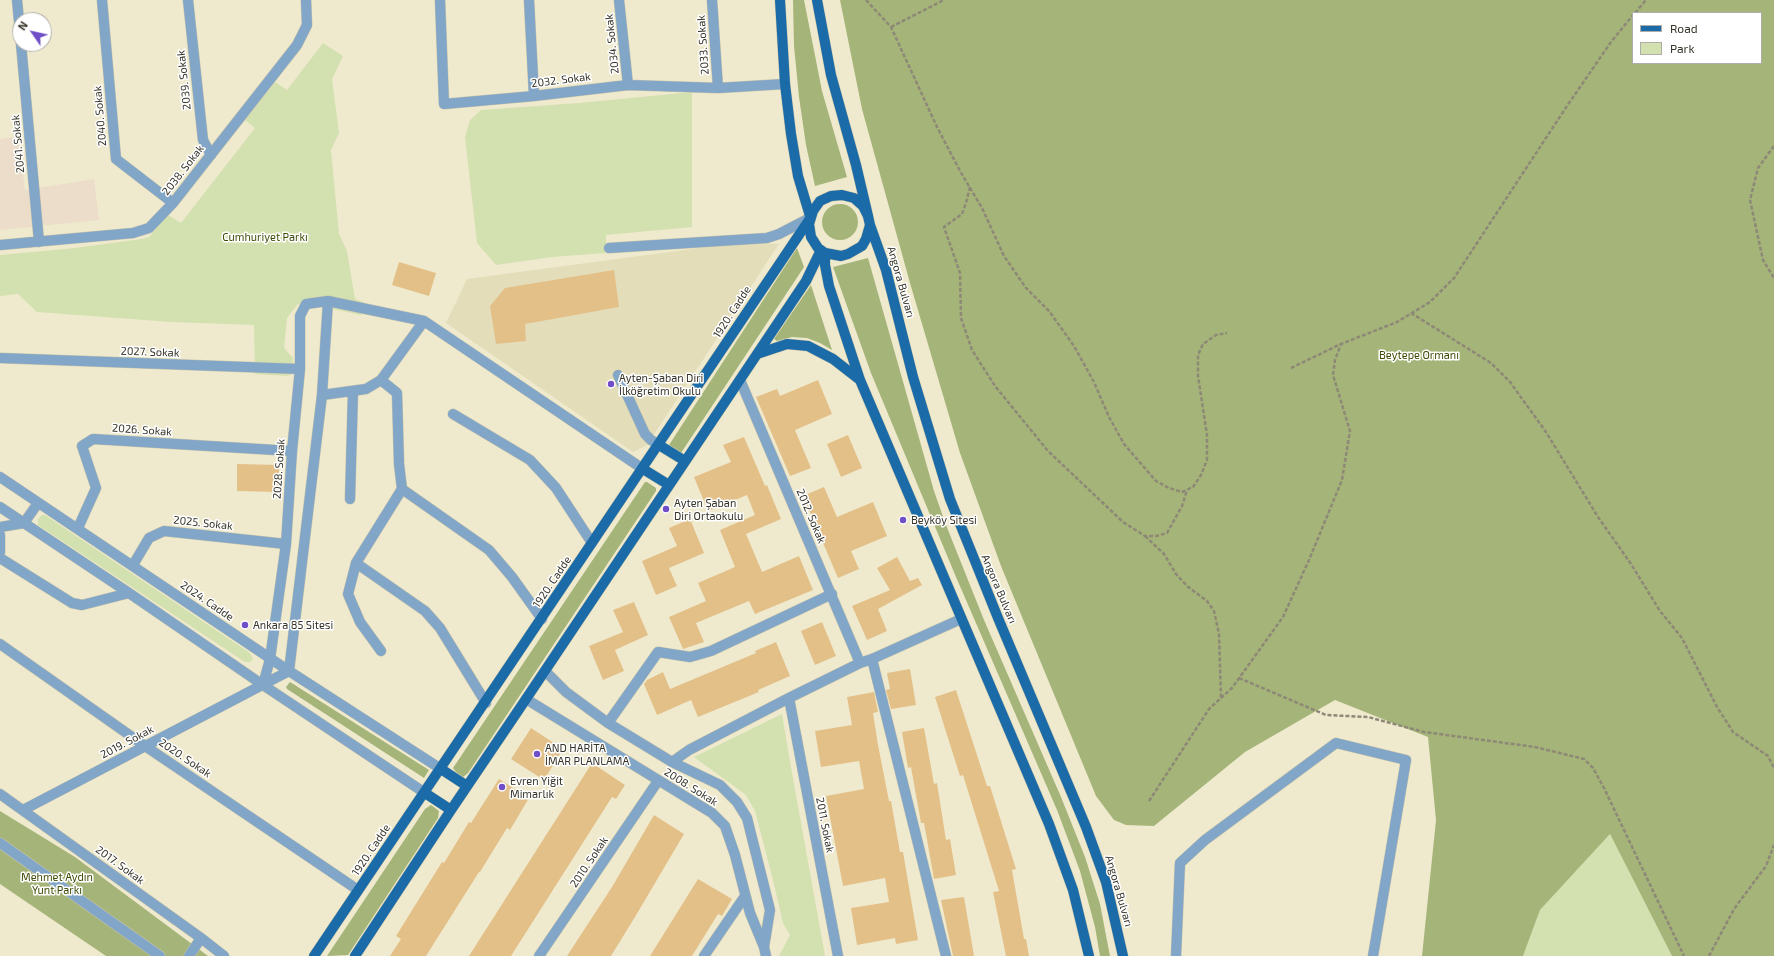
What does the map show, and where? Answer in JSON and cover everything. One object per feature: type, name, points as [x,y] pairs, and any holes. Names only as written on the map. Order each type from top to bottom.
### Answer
[{"type":"main road","points":[[780,0],[785,84],[798,172],[810,218],[809,230],[811,237],[814,243],[823,251],[841,256],[856,251],[866,240],[869,221]]},
{"type":"main road","name":"Angora Bulvarı","points":[[817,0],[831,75],[869,221],[886,270],[913,377],[950,499],[995,611],[1086,827],[1106,882],[1122,956]]},
{"type":"main road","name":"Angora Bulvarı","points":[[810,218],[820,202],[831,196],[842,195],[859,202],[869,221]]},
{"type":"main road","name":"1920. Cadde","points":[[314,956],[542,620],[810,218]]},
{"type":"main road","points":[[355,956],[467,786],[545,672],[806,281],[823,251]]},
{"type":"main road","points":[[823,251],[829,286],[860,380],[1049,824],[1073,890],[1089,956]]},
{"type":"main road","points":[[757,354],[786,344],[808,346],[833,359],[860,380]]},
{"type":"main road","points":[[659,445],[685,462]]},
{"type":"main road","points":[[643,469],[669,485]]},
{"type":"main road","points":[[441,769],[467,786]]},
{"type":"main road","points":[[425,793],[451,810]]},
{"type":"street","points":[[17,0],[18,12]]},
{"type":"street","name":"2040. Sokak","points":[[102,0],[116,159],[172,203]]},
{"type":"street","name":"2039. Sokak","points":[[188,0],[203,140],[211,155]]},
{"type":"street","name":"2038. Sokak","points":[[0,245],[142,231],[149,228],[172,203],[211,155],[297,45],[307,25],[306,0]]},
{"type":"street","name":"2032. Sokak","points":[[440,0],[444,104],[534,96],[628,85],[718,88],[785,84]]},
{"type":"street","points":[[529,0],[534,96]]},
{"type":"street","name":"2034. Sokak","points":[[619,0],[628,85]]},
{"type":"street","name":"2033. Sokak","points":[[712,0],[718,88]]},
{"type":"street","name":"2041. Sokak","points":[[22,52],[39,242]]},
{"type":"street","points":[[609,248],[767,238],[779,234],[810,218]]},
{"type":"street","points":[[289,671],[322,395],[328,301]]},
{"type":"street","name":"2028. Sokak","points":[[263,685],[270,658],[286,544],[292,451],[300,369],[300,316],[306,304],[328,301],[424,321]]},
{"type":"street","points":[[322,395],[366,389],[381,380],[424,321],[643,469]]},
{"type":"street","name":"2027. Sokak","points":[[0,358],[300,369]]},
{"type":"street","points":[[618,375],[645,434],[659,445]]},
{"type":"street","points":[[381,380],[397,393],[399,464],[402,489],[356,563],[348,594],[360,622],[381,651]]},
{"type":"street","name":"2012. Sokak","points":[[740,380],[860,663]]},
{"type":"street","points":[[350,500],[353,390]]},
{"type":"street","points":[[453,414],[530,460],[556,488],[592,544]]},
{"type":"street","name":"2026. Sokak","points":[[78,528],[96,488],[82,446],[93,439],[292,451]]},
{"type":"street","name":"2024. Cadde","points":[[0,478],[78,528],[289,671],[441,769]]},
{"type":"street","points":[[402,489],[489,550],[512,577],[542,620]]},
{"type":"street","points":[[0,527],[24,523],[38,502]]},
{"type":"street","points":[[0,507],[130,593],[263,685],[425,793]]},
{"type":"street","name":"2025. Sokak","points":[[133,565],[149,538],[164,531],[286,544]]},
{"type":"street","points":[[0,534],[0,552]]},
{"type":"street","points":[[0,558],[72,603],[82,605],[130,593]]},
{"type":"street","points":[[356,563],[425,611],[440,628],[486,703]]},
{"type":"street","points":[[608,723],[658,652],[690,657],[711,651],[832,594]]},
{"type":"street","points":[[672,762],[689,750],[789,698],[860,663],[961,619]]},
{"type":"street","name":"2020. Sokak","points":[[0,644],[146,746],[358,890]]},
{"type":"street","points":[[872,659],[946,956]]},
{"type":"street","name":"2019. Sokak","points":[[23,810],[289,671]]},
{"type":"street","points":[[545,672],[566,692],[608,723],[672,762],[720,785],[738,802],[747,818],[770,910],[765,952]]},
{"type":"street","name":"2011. Sokak","points":[[789,698],[838,956]]},
{"type":"street","name":"2008. Sokak","points":[[526,699],[712,813],[725,826],[735,855],[750,913],[765,952]]},
{"type":"street","points":[[1176,956],[1180,863],[1205,840],[1336,743],[1406,760],[1373,956]]},
{"type":"street","name":"2010. Sokak","points":[[539,956],[658,781]]},
{"type":"street","name":"2017. Sokak","points":[[0,794],[224,956]]},
{"type":"street","points":[[0,843],[160,956]]},
{"type":"street","points":[[704,956],[745,896]]},
{"type":"street","points":[[189,956],[201,938]]},
{"type":"path","points":[[866,0],[891,27],[937,127],[982,208],[1004,256],[1026,288],[1049,312],[1074,346],[1094,382],[1109,418],[1124,444],[1156,481],[1169,488],[1182,492],[1193,487],[1201,475],[1207,460],[1207,435],[1198,376],[1198,355],[1203,344],[1216,335],[1227,333]]},
{"type":"path","points":[[891,27],[944,0]]},
{"type":"path","points":[[1636,12],[1646,0]]},
{"type":"path","points":[[1291,368],[1341,344],[1396,322],[1430,302],[1454,278],[1567,106],[1611,42],[1632,16]]},
{"type":"path","points":[[1774,146],[1758,168],[1750,200],[1763,260],[1774,278]]},
{"type":"path","points":[[970,187],[962,214],[944,227],[960,273],[961,318],[972,350],[995,386],[1048,451],[1123,522],[1145,536],[1164,554],[1176,574],[1187,586],[1207,601],[1214,612],[1218,634],[1221,698]]},
{"type":"path","points":[[1412,313],[1491,363],[1510,382],[1546,432],[1598,517],[1631,564],[1660,611],[1682,638],[1717,706],[1734,732],[1768,756],[1774,768]]},
{"type":"path","points":[[1149,801],[1209,709],[1232,688],[1283,617],[1309,560],[1342,480],[1350,431],[1333,375],[1334,360],[1341,344]]},
{"type":"path","points":[[1145,536],[1156,536],[1167,533],[1182,506],[1187,490]]},
{"type":"path","points":[[1239,678],[1326,715],[1368,717],[1424,732],[1535,746],[1584,759],[1593,768],[1604,788],[1684,956]]},
{"type":"path","points":[[1709,956],[1734,909],[1766,866],[1774,845]]},
{"type":"shaded area","points":[[18,136],[25,190],[94,179],[99,220],[0,230],[0,139]]},
{"type":"shaded area","name":"Ayten-Şaban Diri İlköğretim Okulu","points":[[737,243],[779,244],[647,445],[633,452],[446,323],[467,279]]},
{"type":"green space","points":[[793,0],[804,0],[822,91],[847,177],[815,186],[806,145],[799,97],[794,46]]},
{"type":"green space","name":"Beytepe Ormanı","points":[[840,0],[1774,0],[1774,956],[1672,956],[1610,834],[1540,910],[1523,956],[1422,956],[1436,820],[1428,737],[1335,700],[1245,752],[1154,826],[1126,825],[1114,820],[1096,796],[1001,566],[960,453],[910,283],[862,109]]},
{"type":"green space","name":"Cumhuriyet Parkı","points":[[323,43],[343,56],[332,79],[339,133],[331,150],[339,234],[347,251],[355,299],[365,303],[367,310],[364,314],[360,315],[303,302],[297,305],[287,318],[284,348],[293,358],[292,373],[288,376],[255,374],[254,325],[171,322],[37,312],[18,294],[0,296],[0,255],[75,248],[142,239],[149,237],[168,215],[181,223],[255,128],[245,120],[275,82],[287,90]]},
{"type":"green space","points":[[692,92],[692,227],[606,235],[606,253],[552,257],[496,265],[477,243],[465,137],[470,120],[481,110],[579,103]]},
{"type":"green space","points":[[844,204],[853,209],[857,215],[857,229],[853,235],[844,240],[836,240],[827,235],[823,229],[822,218],[827,209],[833,205]]},
{"type":"green space","points":[[797,248],[804,267],[681,453],[669,445]]},
{"type":"green space","points":[[868,258],[934,491],[984,620],[1061,797],[1085,857],[1100,904],[1110,956],[1100,956],[1095,927],[1080,871],[1057,810],[956,577],[871,373],[833,267]]},
{"type":"green space","points":[[811,285],[832,350],[807,338],[792,337],[777,341],[774,339]]},
{"type":"green space","points":[[645,482],[656,488],[656,491],[468,773],[463,777],[453,768]]},
{"type":"green space","points":[[42,515],[45,515],[250,653],[253,659],[250,662],[245,662],[38,525],[38,519]]},
{"type":"green space","points":[[290,682],[429,770],[424,778],[287,689],[286,687]]},
{"type":"green space","points":[[782,714],[825,956],[779,956],[790,935],[783,923],[755,811],[746,795],[694,757]]},
{"type":"green space","points":[[431,805],[439,811],[438,818],[348,955],[327,956],[425,809]]},
{"type":"green space","name":"Mehmet Aydın Yunt Parkı","points":[[0,811],[75,857],[208,956],[106,956],[0,884]]},
{"type":"green space","points":[[1610,834],[1672,956],[1523,956],[1540,910]]},
{"type":"building","points":[[399,262],[436,273],[429,296],[392,285]]},
{"type":"building","points":[[614,270],[619,307],[525,324],[526,341],[496,344],[490,306],[505,288]]},
{"type":"building","points":[[818,380],[832,414],[795,430],[811,468],[790,476],[756,397],[777,389],[780,396]]},
{"type":"building","points":[[848,435],[862,468],[841,477],[827,444]]},
{"type":"building","points":[[744,437],[765,486],[767,485],[781,519],[746,534],[762,572],[799,556],[813,590],[755,614],[749,601],[696,623],[704,642],[683,649],[669,617],[706,601],[698,583],[735,567],[720,530],[755,515],[747,495],[708,511],[694,477],[731,462],[723,445]]},
{"type":"building","points":[[237,464],[279,465],[279,492],[237,491]]},
{"type":"building","points":[[824,487],[837,517],[873,502],[887,536],[851,551],[859,569],[838,578],[803,496]]},
{"type":"building","points":[[690,519],[704,553],[669,568],[677,586],[656,595],[642,561],[677,546],[669,528]]},
{"type":"building","points":[[897,557],[910,581],[918,578],[922,585],[878,609],[887,631],[867,640],[852,606],[890,590],[877,568]]},
{"type":"building","points":[[634,602],[648,635],[615,650],[624,671],[603,680],[589,646],[623,632],[613,610]]},
{"type":"building","points":[[822,622],[836,656],[815,665],[801,631]]},
{"type":"building","points":[[776,642],[790,676],[758,690],[759,692],[698,717],[691,700],[657,715],[644,684],[647,680],[663,672],[670,689],[756,653],[755,651]]},
{"type":"building","points":[[910,669],[916,705],[891,709],[886,690],[890,689],[887,673]]},
{"type":"building","points":[[956,690],[987,786],[990,786],[1016,869],[1012,870],[1024,939],[1026,939],[1029,956],[1006,956],[993,892],[999,891],[963,775],[960,776],[935,697]]},
{"type":"building","points":[[874,692],[878,712],[873,713],[878,745],[889,801],[891,801],[900,852],[903,852],[918,940],[896,944],[895,938],[857,945],[851,908],[889,902],[885,878],[843,886],[826,796],[864,789],[859,761],[821,767],[815,731],[852,725],[847,697]]},
{"type":"building","name":"AND HARİTA İMAR PLANLAMA","points":[[531,728],[563,749],[544,780],[511,759]]},
{"type":"building","points":[[924,728],[934,784],[937,783],[946,840],[950,839],[956,875],[934,879],[924,823],[921,823],[911,767],[908,768],[902,732]]},
{"type":"building","points":[[592,763],[625,785],[616,799],[612,797],[511,956],[469,956]]},
{"type":"building","points":[[499,779],[529,798],[510,830],[507,828],[426,956],[390,956],[401,939],[396,936],[442,862],[444,863],[469,822],[471,823]]},
{"type":"building","points":[[654,815],[684,834],[611,956],[567,956],[612,887]]},
{"type":"building","points":[[698,879],[732,899],[722,916],[718,914],[692,956],[650,956]]},
{"type":"building","points":[[964,897],[974,956],[953,956],[941,900]]},
{"type":"place","name":"Ayten-Şaban Diri İlköğretim Okulu","points":[[611,384]]},
{"type":"place","name":"Ayten Şaban Diri Ortaokulu","points":[[666,509]]},
{"type":"place","name":"Beyköy Sitesi","points":[[903,520]]},
{"type":"place","name":"Ankara 85 Sitesi","points":[[245,625]]},
{"type":"place","name":"AND HARİTA İMAR PLANLAMA","points":[[537,754]]},
{"type":"place","name":"Evren Yiğit Mimarlık","points":[[502,787]]}]
